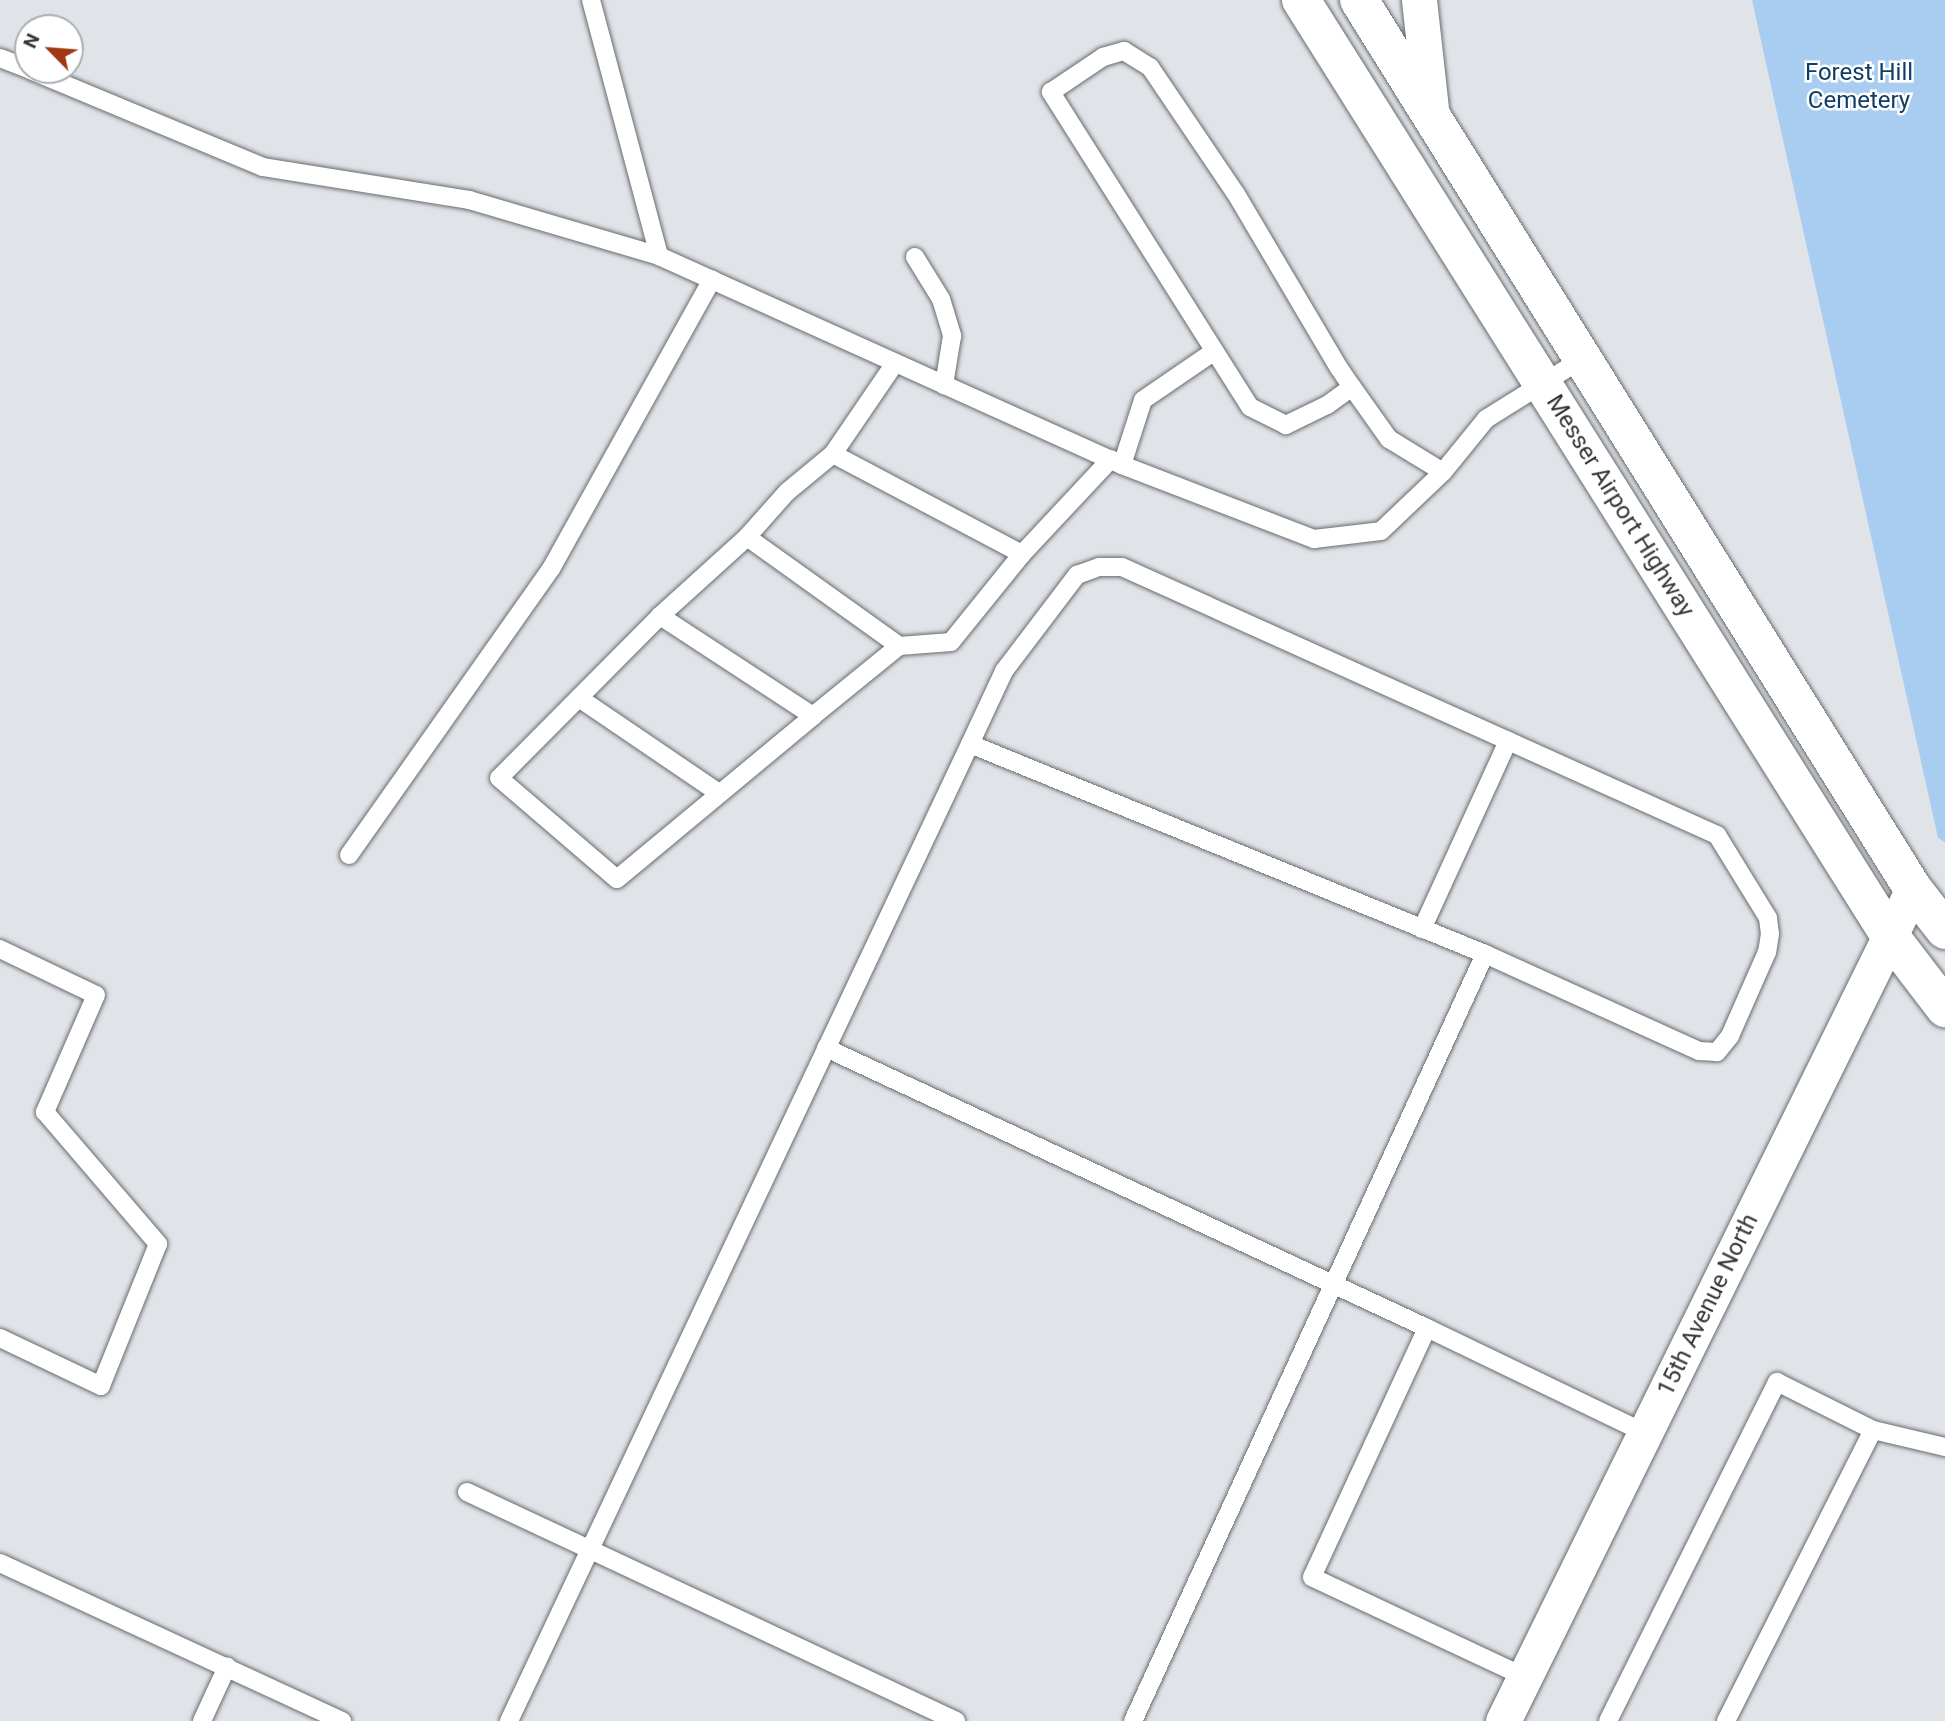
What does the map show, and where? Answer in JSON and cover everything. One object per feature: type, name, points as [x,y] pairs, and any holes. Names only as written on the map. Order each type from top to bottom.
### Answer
[{"type":"main road","name":"Messer Airport Highway","points":[[1301,0],[1890,936],[1945,1008]]},
{"type":"main road","name":"Messer Airport Highway","points":[[1359,0],[1913,889],[1945,930]]},
{"type":"street","points":[[1419,0],[1432,118]]},
{"type":"street","name":"15th Avenue North","points":[[1503,1721],[1913,889]]},
{"type":"lane","points":[[592,0],[660,256]]},
{"type":"lane","points":[[1352,387],[1327,405],[1286,425],[1250,407],[1051,92],[1103,57],[1124,51],[1150,67],[1236,194],[1352,387],[1389,439],[1443,472]]},
{"type":"lane","points":[[63,84],[263,167],[469,200],[660,256],[1117,462],[1314,539],[1381,531],[1443,472],[1486,419],[1582,359]]},
{"type":"lane","points":[[915,257],[941,299],[952,336],[944,385]]},
{"type":"lane","points":[[349,855],[552,567],[712,279]]},
{"type":"lane","points":[[895,363],[833,454],[787,492],[747,537],[660,616],[499,778],[617,879],[899,646],[951,642],[1022,554],[1117,462],[1143,400],[1213,352]]},
{"type":"lane","points":[[833,454],[1022,554]]},
{"type":"lane","points":[[747,537],[899,646]]},
{"type":"lane","points":[[509,1721],[1004,671],[1077,575],[1099,567],[1122,568],[1717,835],[1768,918],[1768,952],[1730,1036],[1717,1052],[1699,1051],[1485,954],[970,744]]},
{"type":"lane","points":[[660,616],[813,716]]},
{"type":"lane","points":[[579,698],[719,793]]},
{"type":"lane","points":[[1422,929],[1508,741]]},
{"type":"lane","points":[[0,949],[96,995],[45,1112],[158,1244],[101,1386],[0,1338]]},
{"type":"lane","points":[[1133,1721],[1485,954]]},
{"type":"lane","points":[[826,1048],[1334,1284],[1645,1433]]},
{"type":"lane","points":[[1427,1328],[1312,1577],[1525,1677]]},
{"type":"lane","points":[[1608,1721],[1777,1382],[1873,1430],[1945,1447]]},
{"type":"lane","points":[[1726,1721],[1873,1430]]},
{"type":"lane","points":[[467,1492],[956,1721]]},
{"type":"lane","points":[[0,1563],[342,1721]]},
{"type":"lane","points":[[202,1721],[227,1667]]},
{"type":"green space","name":"Forest Hill Cemetery","points":[[1752,0],[1945,0],[1945,842],[1938,838]]}]
